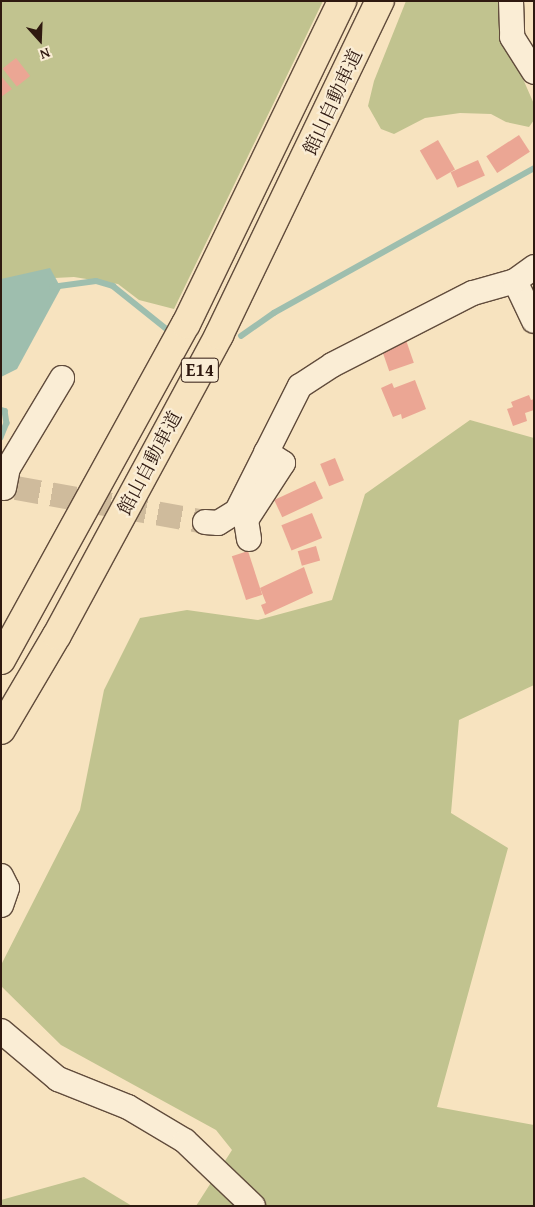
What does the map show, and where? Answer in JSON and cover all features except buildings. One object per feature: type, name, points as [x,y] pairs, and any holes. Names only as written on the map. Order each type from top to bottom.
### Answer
[{"type":"highway","name":"館山自動車道","points":[[1,660],[186,324],[342,1]]},
{"type":"highway","name":"館山自動車道","points":[[1,730],[57,635],[218,335],[380,1]]},
{"type":"street","points":[[510,1],[512,37],[534,72]]},
{"type":"street","points":[[205,522],[218,523],[237,511],[300,386],[332,365],[474,293],[515,281],[534,267]]},
{"type":"street","points":[[515,281],[534,321]]},
{"type":"street","points":[[7,488],[8,468],[62,378]]},
{"type":"street","points":[[249,540],[246,520],[282,464],[266,452]]},
{"type":"street","points":[[1,876],[7,888],[1,905]]},
{"type":"street","points":[[1,1031],[58,1079],[128,1106],[185,1141],[253,1206]]},
{"type":"green space","points":[[1,1],[323,1],[174,309],[139,300],[118,284],[74,277],[35,279],[1,289]]},
{"type":"green space","points":[[406,1],[501,1],[512,54],[534,104],[534,120],[529,127],[506,122],[491,114],[460,113],[425,118],[394,134],[381,129],[368,106],[374,81]]},
{"type":"green space","points":[[470,420],[534,438],[534,685],[459,720],[451,813],[508,848],[437,1107],[534,1125],[534,1206],[196,1206],[232,1150],[216,1130],[61,1045],[1,986],[1,965],[80,810],[104,690],[140,618],[187,610],[258,620],[332,600],[365,494]]},
{"type":"green space","points":[[84,1177],[132,1206],[1,1206],[1,1200]]},
{"type":"shaded area","points":[[50,268],[61,288],[17,369],[1,377],[1,279]]},
{"type":"waterway","points":[[241,336],[274,313],[534,168]]},
{"type":"waterway","points":[[52,287],[96,281],[113,286],[168,330]]},
{"type":"waterway","points":[[1,410],[5,411],[7,423],[1,438]]},
{"type":"tunnel","points":[[16,488],[205,522]]}]
